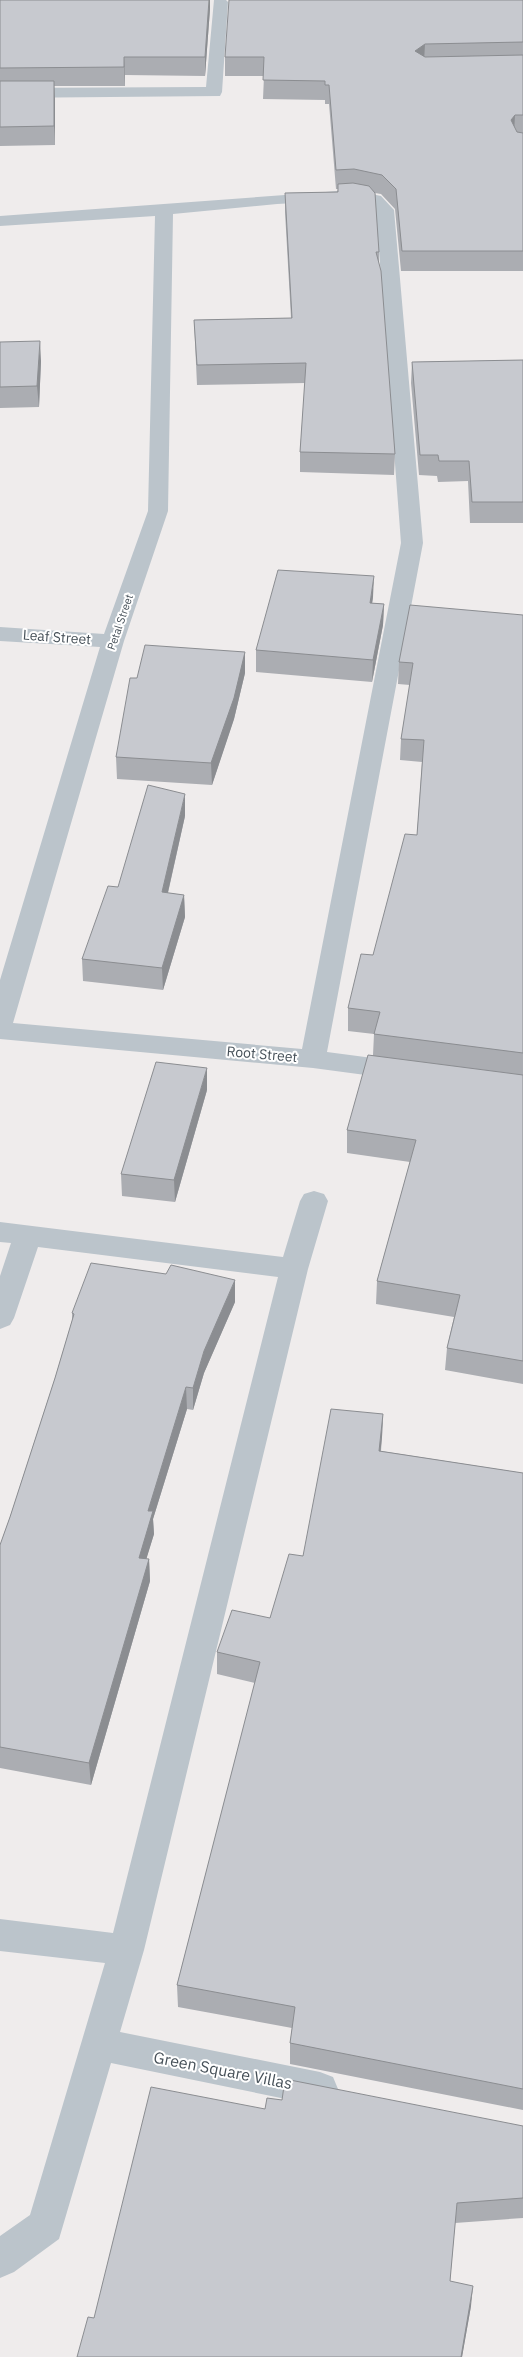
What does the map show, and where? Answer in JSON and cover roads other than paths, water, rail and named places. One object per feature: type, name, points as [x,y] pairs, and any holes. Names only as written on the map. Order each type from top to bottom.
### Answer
[{"type":"street","points":[[0,93],[214,92],[228,2],[201,2]]},
{"type":"street","points":[[0,221],[164,210],[277,199],[353,195],[375,200],[385,210],[412,543],[313,1059]]},
{"type":"street","name":"Petal Street","points":[[0,1023],[114,641],[158,512],[164,210]]},
{"type":"street","name":"Leaf Street","points":[[0,634],[114,641]]},
{"type":"street","name":"Root Street","points":[[0,1030],[313,1059],[428,1074]]},
{"type":"street","points":[[0,2259],[46,2226],[126,1950],[294,1269],[314,1201]]},
{"type":"street","points":[[0,1232],[294,1269]]},
{"type":"street","points":[[0,1318],[28,1235]]},
{"type":"street","points":[[0,1934],[126,1950]]},
{"type":"street","name":"Green Square Villas","points":[[99,2044],[348,2094]]}]
